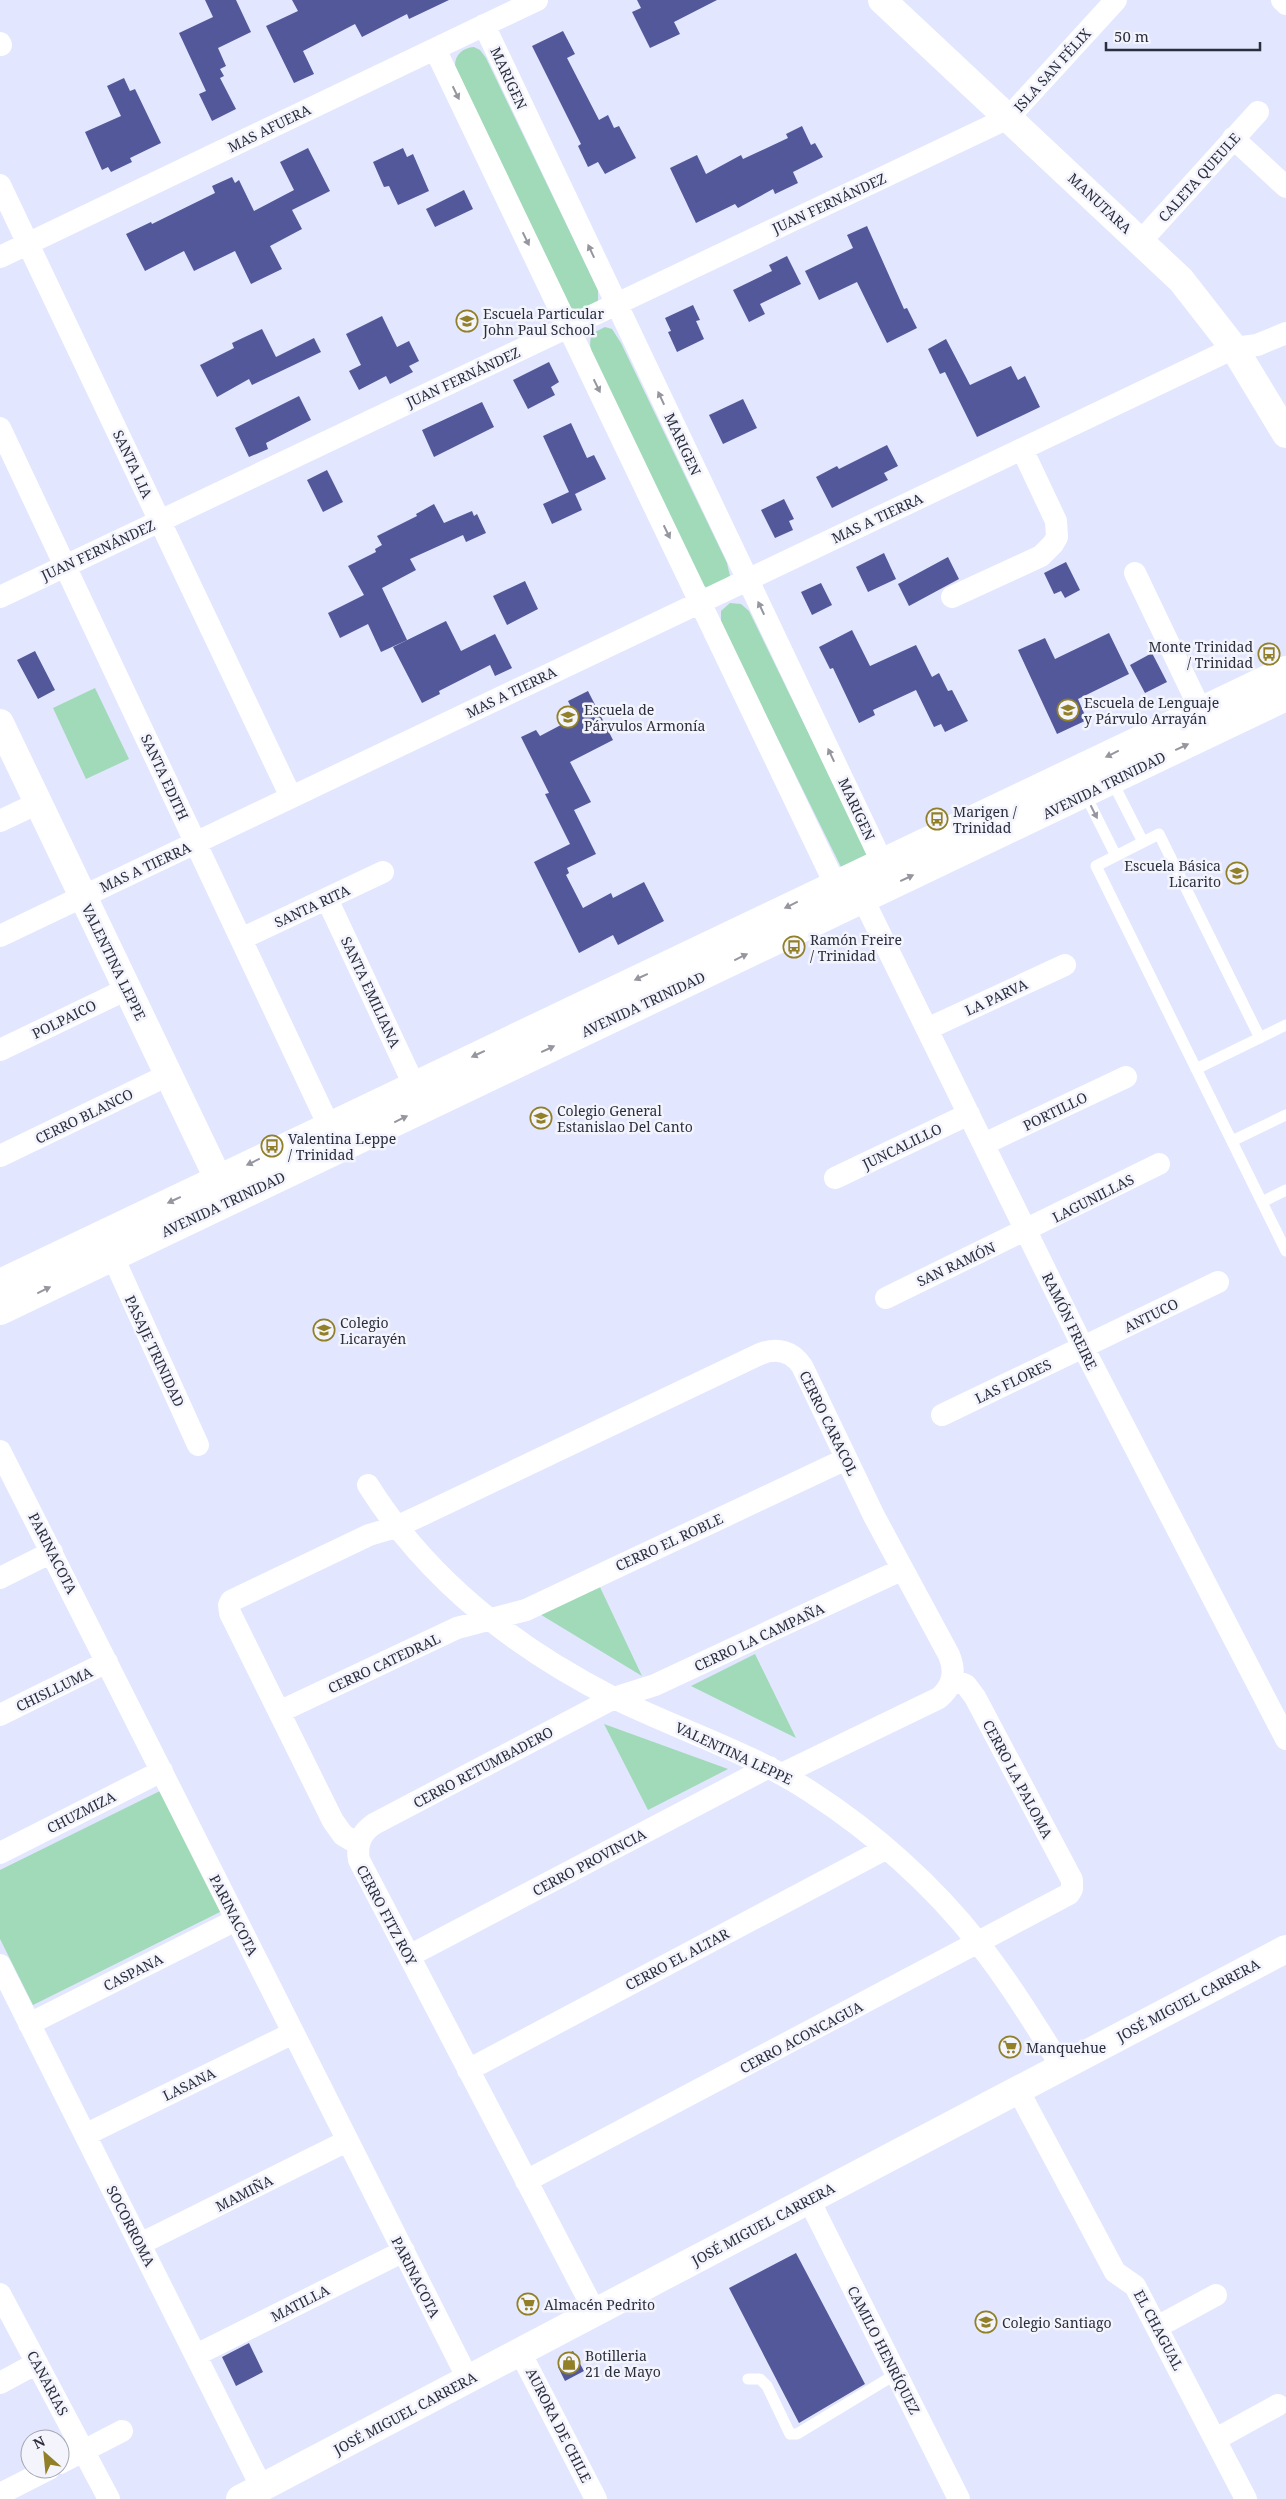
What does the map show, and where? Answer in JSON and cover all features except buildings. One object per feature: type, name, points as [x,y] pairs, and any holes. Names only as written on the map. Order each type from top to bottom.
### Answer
[{"type":"main road","name":"MANUTARA","points":[[882,0],[1141,241],[1187,288],[1234,348],[1286,434]]},
{"type":"main road","name":"AVENIDA TRINIDAD","points":[[0,1311],[113,1257],[329,1126],[1286,670]]},
{"type":"main road","name":"AVENIDA TRINIDAD","points":[[0,1283],[223,1190],[863,899],[1286,698]]},
{"type":"main road","name":"VALENTINA LEPPE","points":[[0,723],[223,1190]]},
{"type":"main road","name":"JOSÉ MIGUEL CARRERA","points":[[251,2493],[1286,1949]]},
{"type":"street","name":"MAS AFUERA","points":[[0,257],[537,0]]},
{"type":"street","name":"ISLA SAN FÉLIX","points":[[1008,118],[1116,0]]},
{"type":"street","points":[[1282,0],[1286,4]]},
{"type":"street","name":"MARIGEN","points":[[484,25],[882,862]]},
{"type":"street","points":[[436,49],[835,884],[863,899],[882,862]]},
{"type":"street","name":"CALETA QUEULE","points":[[1141,241],[1258,112]]},
{"type":"street","name":"JUAN FERNÁNDEZ","points":[[0,597],[1008,118]]},
{"type":"street","points":[[1234,138],[1286,188]]},
{"type":"street","name":"SANTA LIA","points":[[0,185],[291,797]]},
{"type":"street","name":"MAS A TIERRA","points":[[0,936],[1234,348],[1257,345],[1286,333]]},
{"type":"street","name":"SANTA EDITH","points":[[0,428],[329,1126]]},
{"type":"street","points":[[952,597],[1040,556],[1053,544],[1057,537],[1056,521],[1022,449]]},
{"type":"street","points":[[1135,574],[1201,711]]},
{"type":"street","points":[[0,821],[38,803]]},
{"type":"street","name":"SANTA RITA","points":[[241,939],[383,872]]},
{"type":"street","name":"SANTA EMILIANA","points":[[328,898],[414,1085]]},
{"type":"street","name":"RAMÓN FREIRE","points":[[863,899],[1083,1347],[1286,1738]]},
{"type":"street","name":"LA PARVA","points":[[927,1029],[1065,965]]},
{"type":"street","name":"POLPAICO","points":[[0,1050],[127,989]]},
{"type":"street","name":"CERRO BLANCO","points":[[0,1156],[168,1076]]},
{"type":"street","name":"PORTILLO","points":[[984,1144],[1126,1076]]},
{"type":"street","name":"JUNCALILLO","points":[[835,1178],[968,1114]]},
{"type":"street","name":"LAGUNILLAS","points":[[1026,1231],[1159,1164]]},
{"type":"street","name":"SAN RAMÓN","points":[[886,1298],[1026,1231]]},
{"type":"street","name":"PASAJE TRINIDAD","points":[[113,1257],[198,1445]]},
{"type":"street","name":"ANTUCO","points":[[1083,1347],[1218,1282]]},
{"type":"street","name":"LAS FLORES","points":[[942,1415],[1083,1347]]},
{"type":"street","name":"CERRO CARACOL","points":[[396,1527],[768,1350],[785,1351],[798,1360],[901,1570],[952,1663],[952,1679]]},
{"type":"street","name":"PARINACOTA","points":[[0,1450],[468,2379]]},
{"type":"street","name":"CERRO EL ROBLE","points":[[490,1619],[526,1610],[846,1459]]},
{"type":"street","name":"VALENTINA LEPPE","points":[[368,1485],[396,1527],[437,1574],[490,1619],[547,1660],[614,1698],[776,1771],[839,1812],[885,1849],[931,1890],[979,1943],[1016,1994],[1062,2067]]},
{"type":"street","points":[[358,1844],[337,1829],[230,1613],[229,1605],[232,1600],[369,1535],[396,1527]]},
{"type":"street","points":[[0,1578],[52,1552]]},
{"type":"street","name":"CERRO LA CAMPAÑA","points":[[614,1698],[655,1685],[901,1570]]},
{"type":"street","name":"CERRO CATEDRAL","points":[[279,1712],[457,1628],[490,1619]]},
{"type":"street","name":"CHISLLUMA","points":[[0,1715],[108,1662]]},
{"type":"street","points":[[776,1771],[933,1702],[945,1693],[952,1679]]},
{"type":"street","name":"CERRO LA PALOMA","points":[[952,1679],[966,1686],[975,1697],[1072,1880],[1072,1888]]},
{"type":"street","name":"CERRO RETUMBADERO","points":[[358,1844],[367,1829],[374,1824],[614,1698]]},
{"type":"street","name":"CHUZMIZA","points":[[0,1853],[162,1771]]},
{"type":"street","name":"CERRO PROVINCIA","points":[[409,1956],[776,1771]]},
{"type":"street","name":"CERRO FITZ ROY","points":[[358,1844],[359,1860],[596,2312]]},
{"type":"street","name":"CERRO EL ALTAR","points":[[468,2070],[885,1849]]},
{"type":"street","name":"CERRO ACONCAGUA","points":[[526,2181],[979,1943],[1001,1929],[1064,1898],[1072,1888]]},
{"type":"street","name":"CASPANA","points":[[30,2024],[236,1920]]},
{"type":"street","name":"SOCORROMA","points":[[0,1965],[196,2355],[251,2493]]},
{"type":"street","name":"LASANA","points":[[85,2135],[293,2033]]},
{"type":"street","name":"EL CHAGUAL","points":[[1018,2090],[1115,2272],[1136,2286],[1246,2499]]},
{"type":"street","name":"MAMIÑA","points":[[140,2244],[348,2141]]},
{"type":"street","name":"CAMILO HENRÍQUEZ","points":[[809,2200],[959,2499]]},
{"type":"street","name":"MATILLA","points":[[196,2355],[404,2252]]},
{"type":"street","name":"CANARIAS","points":[[0,2294],[110,2499]]},
{"type":"street","points":[[1157,2327],[1216,2295]]},
{"type":"street","name":"AURORA DE CHILE","points":[[520,2352],[596,2499]]},
{"type":"street","points":[[0,2383],[37,2363]]},
{"type":"street","points":[[1216,2438],[1278,2405]]},
{"type":"street","points":[[70,2458],[122,2431]]},
{"type":"street","points":[[0,2494],[29,2479]]},
{"type":"lane","points":[[1112,781],[1143,842]]},
{"type":"lane","points":[[1085,794],[1116,856]]},
{"type":"lane","points":[[1260,1038],[1159,834],[1096,866],[1286,1251]]},
{"type":"lane","points":[[1196,1069],[1286,1025]]},
{"type":"lane","points":[[1232,1142],[1286,1115]]},
{"type":"lane","points":[[1262,1202],[1286,1190]]},
{"type":"lane","points":[[748,2379],[760,2379],[767,2386],[790,2434],[798,2434],[896,2374]]},
{"type":"green space","points":[[474,47],[480,50],[486,58],[598,290],[598,304],[579,313],[570,307],[455,66],[456,58],[460,52]]},
{"type":"green space","points":[[605,327],[612,329],[621,343],[727,563],[730,576],[708,589],[703,585],[592,354],[590,345],[591,334]]},
{"type":"green space","points":[[730,603],[741,604],[749,611],[869,857],[842,869],[721,624],[721,611]]},
{"type":"green space","points":[[95,688],[129,759],[86,779],[53,708]]},
{"type":"green space","points":[[599,1585],[642,1676],[538,1613]]},
{"type":"green space","points":[[755,1654],[796,1738],[691,1686]]},
{"type":"green space","points":[[604,1724],[728,1769],[648,1810]]},
{"type":"green space","points":[[164,1789],[224,1910],[33,2005],[0,1939],[0,1870]]},
{"type":"place","name":"Escuela Particular John Paul School","points":[[467,321]]},
{"type":"place","name":"Monte Trinidad / Trinidad","points":[[1269,654]]},
{"type":"place","name":"Escuela de Lenguaje y Párvulo Arrayán","points":[[1068,710]]},
{"type":"place","name":"Escuela de Párvulos Armonía","points":[[568,717]]},
{"type":"place","name":"Marigen / Trinidad","points":[[937,819]]},
{"type":"place","name":"Escuela Básica Licarito","points":[[1237,873]]},
{"type":"place","name":"Ramón Freire / Trinidad","points":[[794,947]]},
{"type":"place","name":"Colegio General Estanislao Del Canto","points":[[541,1118]]},
{"type":"place","name":"Valentina Leppe / Trinidad","points":[[272,1146]]},
{"type":"place","name":"Colegio Licarayén","points":[[324,1330]]},
{"type":"place","name":"Manquehue","points":[[1010,2047]]},
{"type":"place","name":"Almacén Pedrito","points":[[528,2304]]},
{"type":"place","name":"Colegio Santiago","points":[[986,2322]]},
{"type":"place","name":"Botilleria 21 de Mayo","points":[[569,2363]]}]
